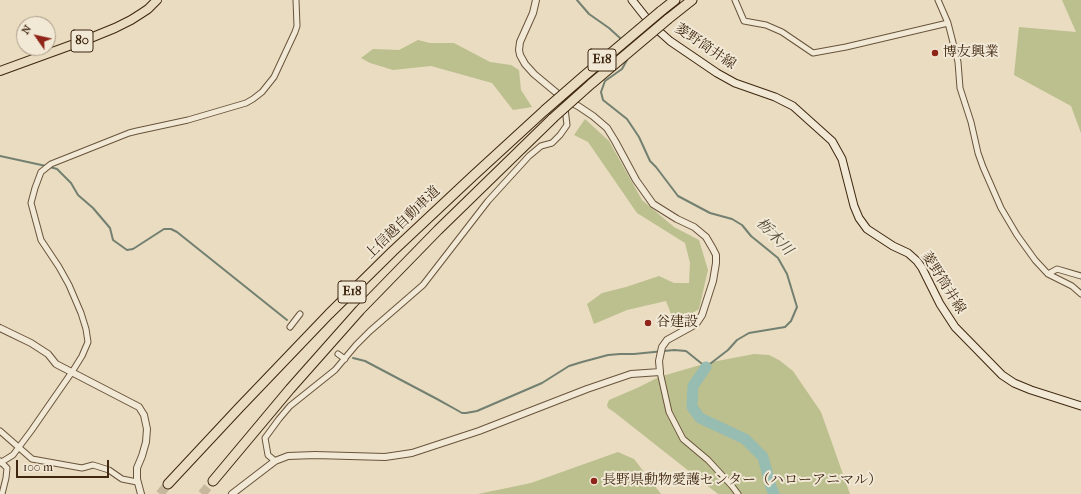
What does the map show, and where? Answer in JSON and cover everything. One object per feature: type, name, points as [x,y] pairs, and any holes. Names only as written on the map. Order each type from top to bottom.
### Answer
[{"type":"highway","name":"上信越自動車道","points":[[168,484],[335,309],[462,186],[545,110],[675,0]]},
{"type":"highway","name":"上信越自動車道","points":[[213,481],[360,310],[438,230],[553,118],[608,69],[692,0]]},
{"type":"main road","name":"80","points":[[0,71],[114,28],[131,20],[148,9],[158,0]]},
{"type":"main road","name":"菱野筒井線","points":[[632,0],[651,24],[670,41],[717,73],[735,83],[775,97],[793,106],[832,141],[842,159],[854,206],[859,218],[867,229],[893,246],[908,253],[917,261],[940,304],[955,327],[1002,375],[1014,383],[1031,390],[1081,406]]},
{"type":"street","points":[[2,494],[7,468],[1,462],[13,455],[72,372],[82,356],[88,342],[81,313],[69,285],[60,267],[40,240],[31,203],[41,172],[51,164],[129,133],[188,120],[246,103],[253,99],[262,92],[274,77],[295,32],[297,26],[296,0]]},
{"type":"street","points":[[536,0],[533,12],[520,42],[520,55],[525,64],[534,74],[564,99],[593,116],[607,128],[636,180],[654,204],[677,219],[694,227],[706,238],[716,255],[713,281],[702,315],[696,324],[667,340],[662,347],[659,361],[660,372],[669,412],[683,439],[708,460],[738,494]]},
{"type":"street","points":[[938,0],[948,23],[958,62],[960,88],[971,122],[982,167],[1001,208],[1013,229],[1035,260],[1048,274],[1072,286],[1081,294]]},
{"type":"street","points":[[738,1],[744,21],[766,25],[782,32],[813,53],[846,47],[948,23]]},
{"type":"street","points":[[275,460],[268,454],[265,438],[279,419],[290,406],[335,370],[370,331],[423,285],[488,201],[529,156],[541,146],[552,143],[560,135],[567,125],[564,99]]},
{"type":"street","points":[[1048,274],[1057,269],[1081,276]]},
{"type":"street","points":[[290,327],[300,314]]},
{"type":"street","points":[[0,328],[31,343],[48,354],[56,364],[139,407],[144,415],[147,429],[146,442],[137,468],[137,482],[141,494]]},
{"type":"street","points":[[338,354],[345,359]]},
{"type":"street","points":[[232,494],[275,460],[288,456],[323,455],[384,457],[412,453],[479,431],[587,389],[631,374],[660,372]]},
{"type":"street","points":[[0,431],[19,446],[32,459],[82,468],[93,465],[109,470],[122,479],[137,482]]},
{"type":"green space","points":[[1062,0],[1081,0],[1081,133],[1071,106],[1014,75],[1019,27],[1076,32]]},
{"type":"green space","points":[[418,40],[430,43],[454,43],[490,62],[511,65],[519,70],[521,90],[532,107],[513,110],[492,83],[431,66],[393,70],[370,63],[361,58],[373,49],[399,50]]},
{"type":"green space","points":[[585,119],[609,141],[642,200],[674,227],[699,240],[708,270],[699,309],[675,324],[666,301],[627,310],[594,324],[587,304],[602,293],[659,276],[674,283],[689,283],[690,263],[685,243],[637,213],[588,142],[574,135]]},
{"type":"green space","points":[[754,354],[769,355],[779,360],[793,371],[821,412],[850,494],[718,494],[608,408],[607,405],[609,400],[659,377],[707,363]]},
{"type":"green space","points":[[618,452],[634,459],[661,494],[478,494],[531,483]]},
{"type":"waterway","name":"栃木川","points":[[577,0],[589,14],[620,38],[620,41]]},
{"type":"waterway","name":"栃木川","points":[[353,358],[365,361],[462,413],[466,413],[477,411],[542,383],[569,366],[608,355],[674,350],[686,351],[706,367],[728,350],[737,340],[749,333],[785,327],[791,321],[797,307],[787,274],[778,258],[751,236],[742,225],[732,219],[710,213],[678,196],[650,161],[639,137],[627,119],[603,100],[601,92],[605,81],[622,69],[627,60],[626,58]]},
{"type":"waterway","points":[[0,156],[46,166]]},
{"type":"waterway","points":[[50,167],[57,169],[71,183],[78,195],[93,208],[110,228],[113,240],[127,250],[133,249],[164,229],[171,229],[177,232],[287,320]]},
{"type":"waterway","name":"栃木川","points":[[706,367],[693,386],[692,407],[700,418],[745,439],[763,457],[774,494]]},
{"type":"tunnel","points":[[202,494],[213,481]]},
{"type":"tunnel","points":[[160,494],[168,484]]},
{"type":"place","name":"博友興業","points":[[935,53]]},
{"type":"place","name":"谷建設","points":[[648,323]]},
{"type":"place","name":"長野県動物愛護センター（ハローアニマル）","points":[[594,481]]}]
